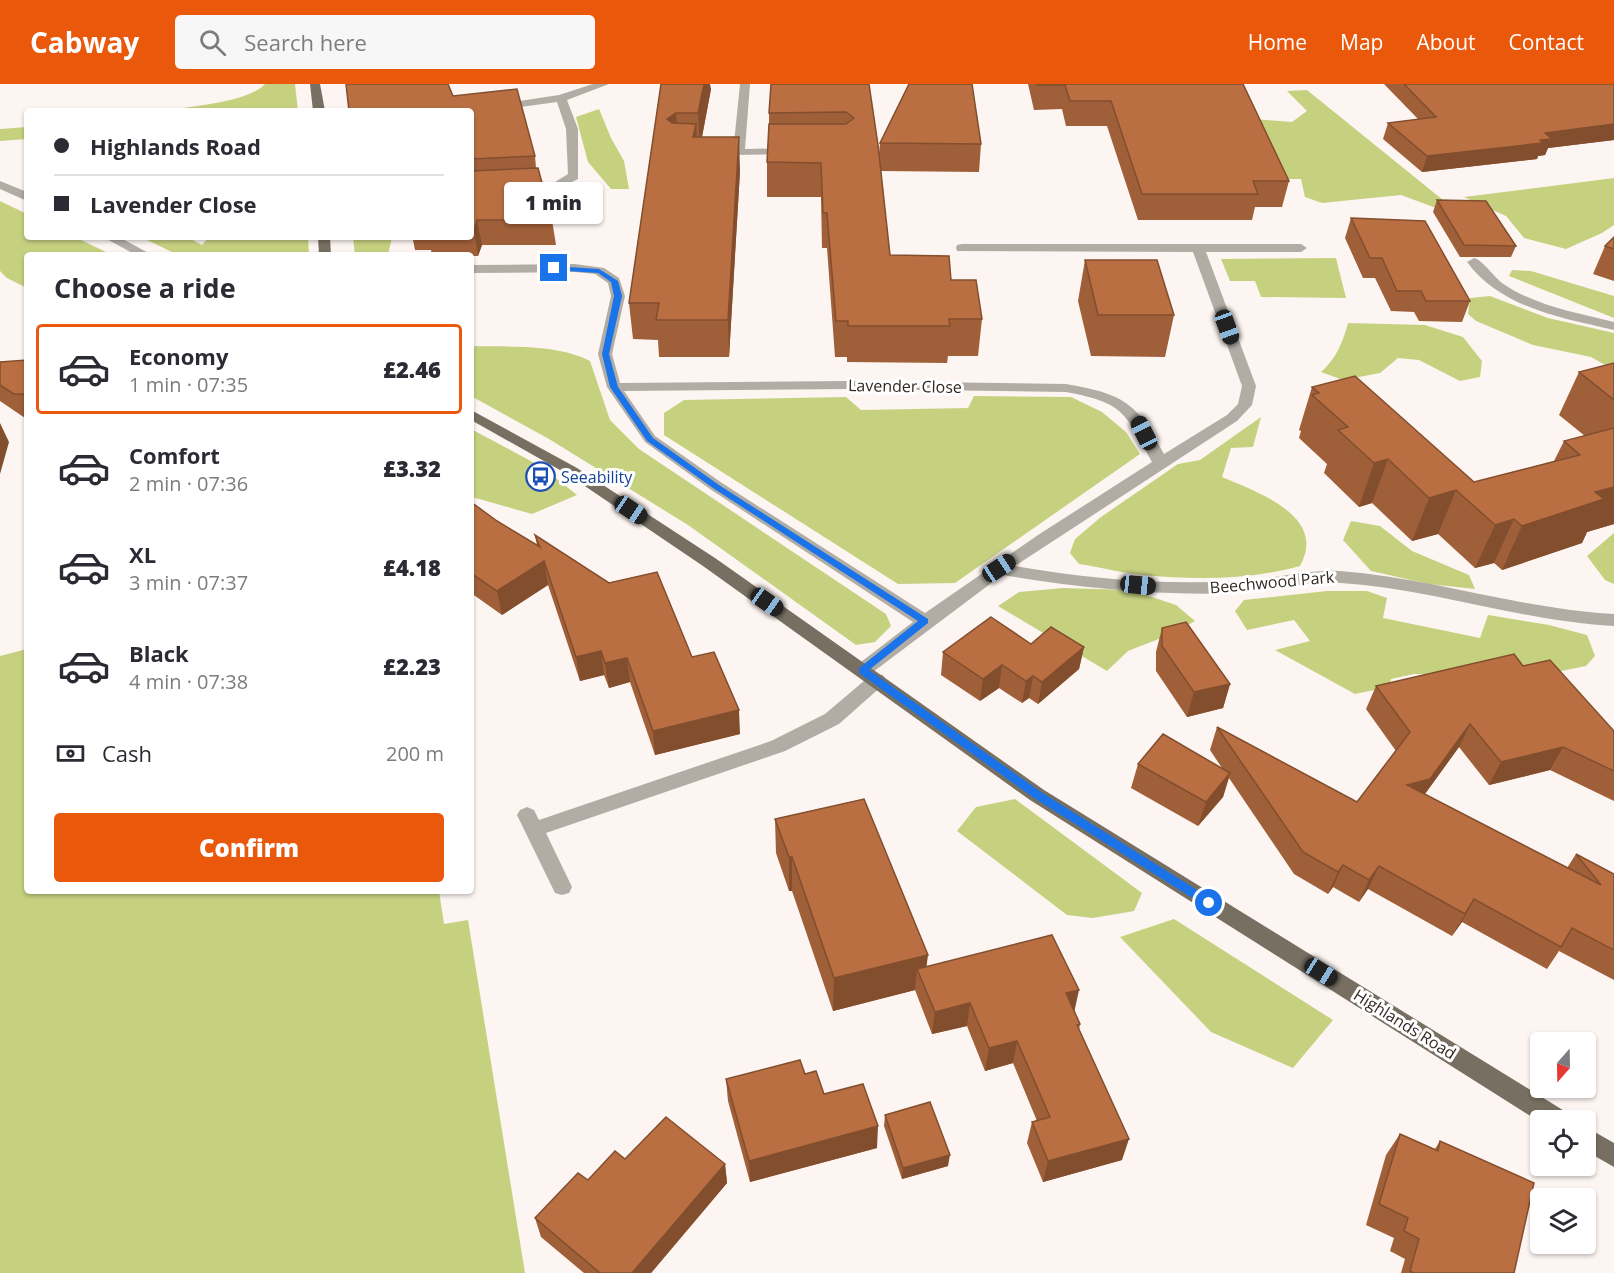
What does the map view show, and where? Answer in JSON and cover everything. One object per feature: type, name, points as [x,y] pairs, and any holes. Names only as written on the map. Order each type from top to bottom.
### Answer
[{"type":"main road","points":[[315,84],[319,108]]},
{"type":"main road","name":"Highlands Road","points":[[474,416],[572,471],[709,562],[1037,795],[1542,1110]]},
{"type":"main road","points":[[1596,1144],[1614,1156]]},
{"type":"street","points":[[474,111],[561,98],[604,84]]},
{"type":"street","points":[[745,84],[734,153],[798,152]]},
{"type":"street","points":[[474,190],[558,185],[574,176],[572,129],[561,98]]},
{"type":"street","points":[[0,185],[24,197]]},
{"type":"street","points":[[115,240],[140,252]]},
{"type":"street","points":[[963,248],[1301,248]]},
{"type":"street","points":[[562,886],[531,822],[778,746],[832,719],[870,675],[925,621],[999,568],[1232,418],[1245,405],[1249,386],[1198,248]]},
{"type":"street","points":[[1474,262],[1481,275],[1502,290],[1565,314],[1614,326]]},
{"type":"street","points":[[474,269],[575,268],[599,271],[614,281],[618,296],[605,354],[614,387],[650,439],[716,486],[925,621]]},
{"type":"street","name":"Lavender Close","points":[[614,387],[848,385],[1066,388],[1097,393],[1121,404],[1138,421],[1161,463]]},
{"type":"street","name":"Beechwood Park","points":[[999,568],[1032,575],[1180,589],[1240,587],[1338,576],[1380,581],[1547,615],[1614,620]]},
{"type":"green space","points":[[265,84],[295,84],[298,108],[184,108],[231,100],[257,90]]},
{"type":"green space","points":[[1307,90],[1443,200],[1436,208],[1401,195],[1322,203],[1305,197],[1301,179],[1243,179],[1242,118],[1292,122],[1307,111],[1287,91]]},
{"type":"green space","points":[[599,109],[624,161],[629,189],[611,189],[588,162],[576,117]]},
{"type":"green space","points":[[24,127],[24,139],[0,141],[0,129]]},
{"type":"green space","points":[[1614,178],[1614,225],[1566,249],[1524,238],[1506,216],[1464,197]]},
{"type":"green space","points":[[0,201],[24,213],[24,240],[81,240],[106,252],[24,252],[24,286],[7,278],[0,271]]},
{"type":"green space","points":[[147,240],[193,240],[202,245],[206,240],[308,240],[309,252],[172,252]]},
{"type":"green space","points":[[353,240],[391,240],[389,252],[355,252]]},
{"type":"green space","points":[[1336,258],[1346,298],[1261,297],[1255,281],[1230,281],[1221,259]]},
{"type":"green space","points":[[1512,270],[1531,271],[1614,296],[1614,318],[1509,276]]},
{"type":"green space","points":[[1490,296],[1548,318],[1614,333],[1614,370],[1591,357],[1533,345],[1476,321],[1468,314],[1470,298]]},
{"type":"green space","points":[[1348,323],[1425,325],[1463,337],[1482,361],[1480,377],[1460,381],[1419,360],[1398,358],[1380,373],[1343,380],[1321,372],[1338,350]]},
{"type":"green space","points":[[474,346],[548,349],[590,361],[610,420],[639,449],[886,614],[891,626],[875,642],[856,645],[688,525],[549,439],[474,398]]},
{"type":"green space","points":[[974,396],[1071,397],[1102,412],[1126,432],[1140,454],[955,583],[898,584],[664,435],[664,413],[684,400],[846,397],[861,410],[968,408]]},
{"type":"green space","points":[[1261,417],[1253,447],[1231,448],[1222,477],[1253,490],[1285,508],[1297,520],[1305,533],[1306,548],[1300,566],[1242,576],[1163,577],[1079,564],[1070,553],[1075,539],[1101,517],[1178,464],[1200,460]]},
{"type":"green space","points":[[474,431],[542,467],[577,495],[532,514],[474,498]]},
{"type":"green space","points":[[1351,521],[1380,526],[1412,551],[1469,575],[1475,589],[1429,584],[1371,571],[1343,540]]},
{"type":"green space","points":[[1614,533],[1614,584],[1605,580],[1587,556]]},
{"type":"green space","points":[[1063,588],[1131,590],[1176,605],[1195,621],[1174,633],[1128,651],[1107,671],[998,606],[1019,592]]},
{"type":"green space","points":[[1327,591],[1367,591],[1387,598],[1383,618],[1480,638],[1488,615],[1549,625],[1587,635],[1595,656],[1586,666],[1537,676],[1414,674],[1391,679],[1389,687],[1355,694],[1275,650],[1310,641],[1294,620],[1247,630],[1235,611],[1244,600]]},
{"type":"green space","points":[[24,650],[24,894],[439,894],[444,924],[468,920],[525,1273],[0,1273],[0,656]]},
{"type":"green space","points":[[1015,799],[1142,893],[1134,911],[1093,918],[1067,915],[957,831],[976,807]]},
{"type":"green space","points":[[1174,919],[1333,1020],[1293,1068],[1211,1032],[1120,937]]},
{"type":"building","points":[[346,84],[448,84],[453,96],[517,89],[535,156],[474,159],[474,108],[349,108]]},
{"type":"building","points":[[661,84],[704,84],[698,113],[676,113],[667,119],[672,123],[696,124],[693,137],[739,137],[728,320],[656,320],[659,303],[629,303]]},
{"type":"building","points":[[771,84],[869,84],[890,255],[949,256],[951,280],[976,280],[982,319],[949,319],[950,326],[848,326],[848,321],[836,321],[827,213],[823,213],[821,163],[767,162],[769,124],[846,124],[854,118],[846,112],[769,113]]},
{"type":"building","points":[[909,84],[972,84],[981,144],[880,143]]},
{"type":"building","points":[[1037,84],[1243,84],[1289,181],[1253,181],[1258,194],[1142,194],[1111,101],[1070,101],[1065,85]]},
{"type":"building","points":[[1404,84],[1614,84],[1614,124],[1545,133],[1552,139],[1540,140],[1543,143],[1427,156],[1388,123],[1436,117]]},
{"type":"building","points":[[538,168],[552,220],[477,220],[474,231],[474,171]]},
{"type":"building","points":[[1437,200],[1486,201],[1516,246],[1464,245]]},
{"type":"building","points":[[1351,218],[1425,221],[1470,301],[1426,301],[1421,291],[1397,291],[1382,258],[1370,258]]},
{"type":"building","points":[[1614,237],[1614,249],[1605,246]]},
{"type":"building","points":[[1085,260],[1157,260],[1174,315],[1098,315]]},
{"type":"building","points":[[24,360],[24,394],[14,394],[0,385],[0,362]]},
{"type":"building","points":[[1614,363],[1614,400],[1579,372]]},
{"type":"building","points":[[1355,376],[1474,482],[1580,455],[1564,441],[1614,428],[1614,487],[1595,492],[1604,499],[1522,526],[1514,519],[1495,525],[1456,490],[1429,498],[1388,459],[1374,463],[1338,430],[1348,427],[1312,395],[1319,393],[1312,387]]},
{"type":"building","points":[[474,504],[540,547],[535,535],[609,583],[657,572],[692,657],[714,652],[739,710],[653,731],[627,658],[605,663],[601,651],[576,657],[544,561],[497,591],[474,575]]},
{"type":"building","points":[[991,617],[1031,644],[1051,627],[1084,647],[1042,682],[1033,676],[1026,681],[1002,665],[983,679],[943,652]]},
{"type":"building","points":[[1186,622],[1230,684],[1194,692],[1162,646],[1162,628]]},
{"type":"building","points":[[1514,654],[1523,666],[1550,660],[1614,731],[1614,771],[1563,747],[1501,762],[1470,724],[1430,779],[1407,785],[1601,885],[1576,854],[1614,874],[1614,950],[1572,928],[1561,947],[1474,899],[1465,914],[1379,866],[1369,880],[1343,865],[1338,872],[1303,852],[1217,727],[1357,802],[1410,732],[1376,686]]},
{"type":"building","points":[[1163,734],[1230,773],[1206,802],[1138,764]]},
{"type":"building","points":[[864,799],[928,955],[834,978],[792,857],[789,857],[775,819]]},
{"type":"building","points":[[1052,935],[1079,990],[1066,993],[1080,1024],[1077,1025],[1129,1139],[1048,1161],[1032,1122],[1050,1117],[1017,1041],[989,1048],[970,1003],[935,1012],[917,969]]},
{"type":"building","points":[[800,1060],[805,1074],[816,1071],[824,1094],[863,1084],[878,1126],[749,1161],[726,1079]]},
{"type":"building","points":[[930,1102],[950,1155],[903,1168],[885,1115]]},
{"type":"building","points":[[666,1117],[725,1164],[632,1273],[600,1273],[535,1218],[578,1173],[588,1180],[615,1151],[625,1159]]},
{"type":"building","points":[[1400,1134],[1438,1151],[1440,1141],[1534,1183],[1533,1188],[1530,1188],[1530,1201],[1514,1273],[1414,1273],[1410,1271],[1419,1239],[1404,1231],[1408,1218],[1379,1204]]},
{"type":"place","name":"Seeability","points":[[540,477]]},
{"type":"route","points":[[554,268],[599,271],[614,281],[618,296],[605,354],[614,387],[650,439],[716,486],[925,621],[863,670],[1037,795],[1209,903]]}]
